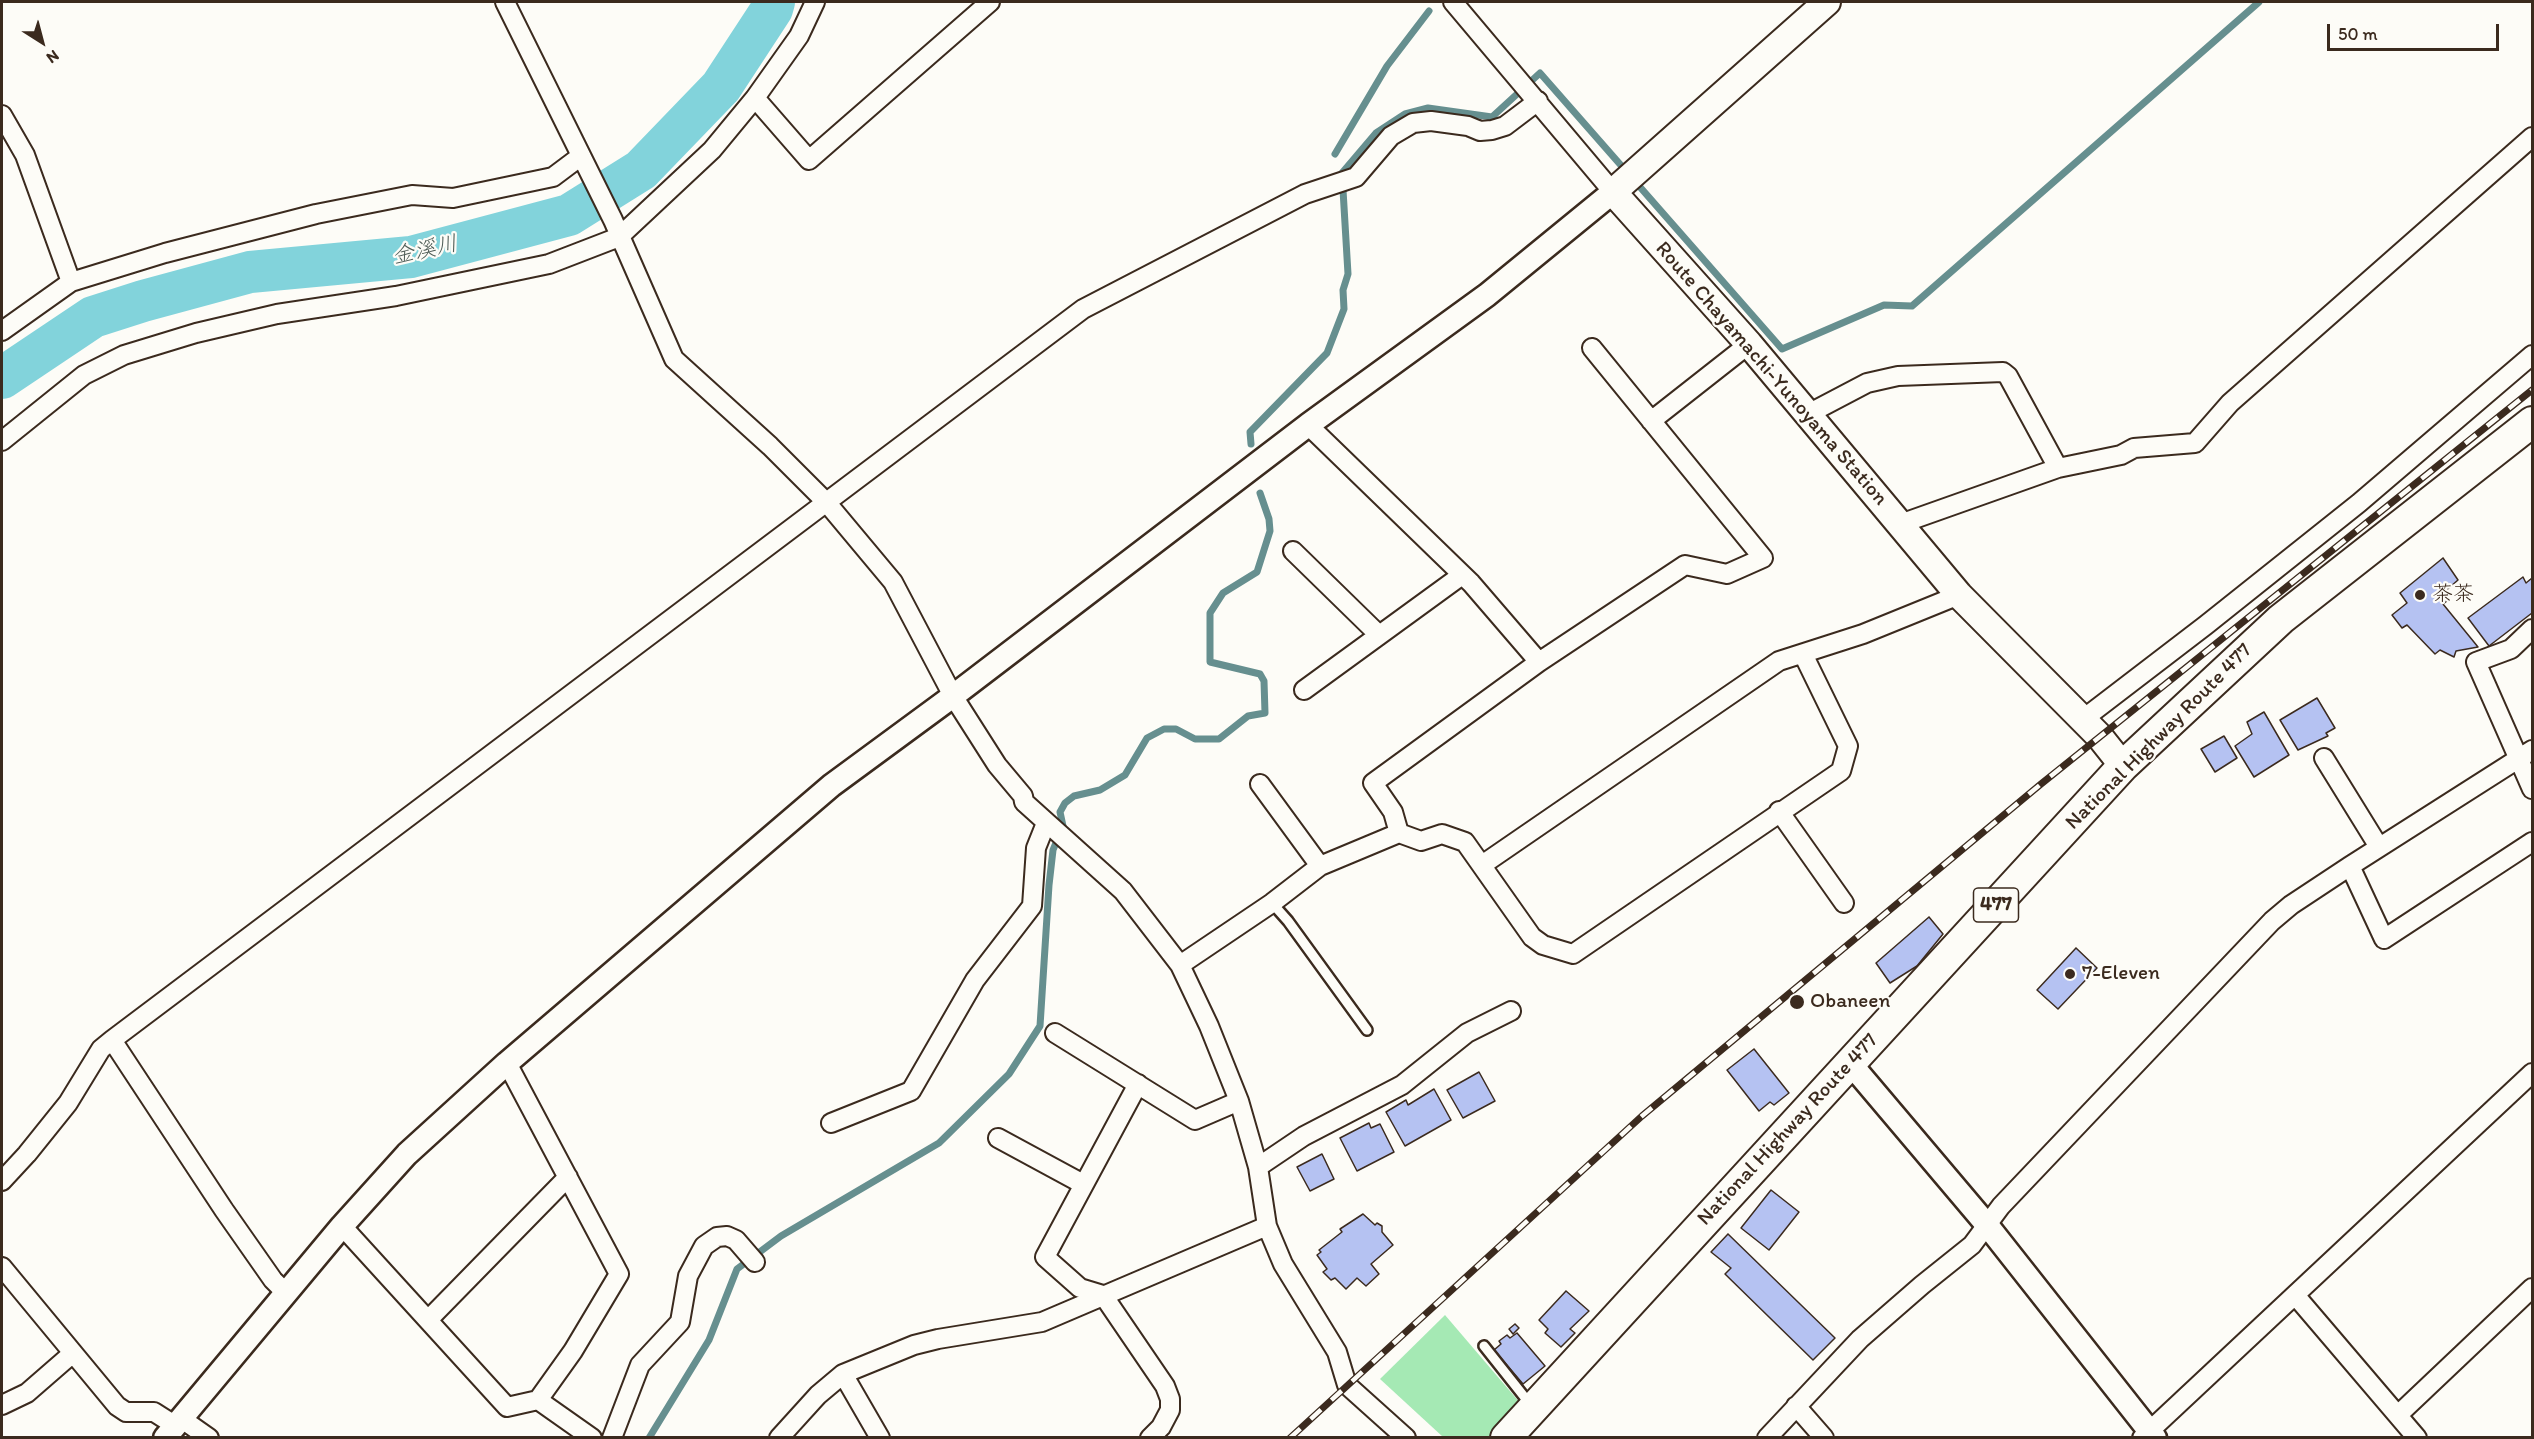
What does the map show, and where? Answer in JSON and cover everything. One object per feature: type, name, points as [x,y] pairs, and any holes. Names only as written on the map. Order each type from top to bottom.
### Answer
[{"type":"highway","name":"National Highway Route 477","points":[[1506,1437],[2124,766],[2282,619],[2532,422]]},
{"type":"main road","points":[[1616,190],[1827,2]]},
{"type":"main road","name":"Route Chayamachi-Yunoyama Station","points":[[1616,190],[1749,344],[1959,595],[2124,766]]},
{"type":"street","points":[[506,2],[616,229],[674,359],[770,446],[827,503],[893,582],[953,696],[997,765],[1023,796],[1024,802],[1123,891],[1180,965],[1209,1026],[1239,1101],[1258,1167],[1268,1226],[1283,1264],[1337,1352],[1347,1385],[1406,1437]]},
{"type":"street","points":[[2,441],[84,375],[124,355],[196,333],[278,314],[396,296],[549,264],[616,229],[712,150],[755,98],[799,36],[815,2]]},
{"type":"street","points":[[755,98],[809,160],[990,2]]},
{"type":"street","points":[[175,1428],[342,1226],[407,1154],[507,1063],[832,785],[953,696],[1308,425],[1487,295],[1616,190],[1453,2]]},
{"type":"street","points":[[5,1171],[68,1103],[101,1049],[112,1040],[1083,309],[1305,194],[1356,177],[1391,136],[1413,123],[1431,121],[1468,126],[1480,131],[1492,130],[1505,126],[1537,99]]},
{"type":"street","points":[[2,115],[25,155],[71,282]]},
{"type":"street","points":[[1900,524],[2058,468],[2121,455],[2134,448],[2195,443],[2230,403],[2532,137]]},
{"type":"street","points":[[2,331],[71,282],[165,253],[316,214],[412,195],[453,198],[553,177],[583,160]]},
{"type":"street","points":[[1651,421],[1749,344]]},
{"type":"street","points":[[1399,834],[1393,812],[1373,783],[1539,662],[1685,565],[1727,574],[1763,558],[1592,348]]},
{"type":"street","points":[[2082,720],[2360,503],[2532,355]]},
{"type":"street","points":[[1808,414],[1867,383],[1898,376],[2003,372],[2008,376],[2058,468]]},
{"type":"street","points":[[1308,425],[1462,575],[1539,662]]},
{"type":"street","points":[[1293,551],[1379,635]]},
{"type":"street","points":[[1304,690],[1462,575]]},
{"type":"street","points":[[1482,865],[1779,661],[1863,634],[1959,595]]},
{"type":"street","points":[[2532,629],[2511,649],[2476,662],[2525,754],[2532,789]]},
{"type":"street","points":[[1180,965],[1272,903],[1320,866],[1399,834],[1421,841],[1442,834],[1466,842],[1532,937],[1543,945],[1573,954],[1779,811],[1841,771],[1848,746],[1803,654]]},
{"type":"street","points":[[1767,1437],[1860,1339],[1972,1245],[2001,1206],[2272,921],[2291,905],[2350,866],[2525,754]]},
{"type":"street","points":[[2324,758],[2379,847]]},
{"type":"street","points":[[1260,784],[1320,866]]},
{"type":"street","points":[[1779,811],[1844,903]]},
{"type":"street","points":[[831,1123],[911,1091],[975,980],[1032,906],[1036,848],[1049,825]]},
{"type":"street","points":[[2350,866],[2384,939],[2532,842]]},
{"type":"street","points":[[1258,1167],[1304,1136],[1402,1085],[1467,1033],[1512,1011]]},
{"type":"street","points":[[1055,1033],[1196,1120],[1239,1101]]},
{"type":"street","points":[[112,1040],[224,1210],[273,1280],[287,1293]]},
{"type":"street","points":[[342,1226],[507,1407],[538,1400],[573,1351],[619,1274],[507,1063]]},
{"type":"street","points":[[1850,1063],[1987,1225],[2149,1435],[2532,1073]]},
{"type":"street","points":[[1138,1084],[1045,1257],[1080,1288],[1103,1295],[1165,1386],[1170,1399],[1170,1410],[1161,1427],[1150,1437]]},
{"type":"street","points":[[998,1138],[1083,1184]]},
{"type":"street","points":[[428,1320],[567,1177]]},
{"type":"street","points":[[779,1437],[818,1395],[843,1374],[914,1345],[938,1338],[1042,1322],[1268,1226]]},
{"type":"street","points":[[612,1437],[640,1365],[680,1322],[688,1275],[704,1246],[717,1237],[727,1236],[736,1240],[755,1262]]},
{"type":"street","points":[[2,1268],[126,1413],[154,1412],[175,1428],[209,1437]]},
{"type":"street","points":[[2295,1295],[2417,1437]]},
{"type":"street","points":[[2397,1415],[2529,1299]]},
{"type":"street","points":[[2,1405],[27,1393],[73,1353]]},
{"type":"street","points":[[843,1374],[880,1437]]},
{"type":"street","points":[[538,1400],[592,1437]]},
{"type":"street","points":[[1796,1406],[1824,1437]]},
{"type":"lane","points":[[1272,903],[1367,1030]]},
{"type":"lane","points":[[1484,1346],[1533,1408]]},
{"type":"green space","points":[[1445,1315],[1521,1404],[1490,1437],[1443,1437],[1380,1379]]},
{"type":"building","points":[[2443,558],[2458,580],[2442,594],[2447,601],[2443,604],[2478,647],[2456,651],[2454,657],[2440,650],[2435,654],[2407,625],[2402,628],[2392,615],[2407,603],[2400,593]]},
{"type":"building","points":[[2523,577],[2526,583],[2532,578],[2532,613],[2489,646],[2468,618]]},
{"type":"building","points":[[2317,698],[2335,728],[2326,733],[2328,736],[2298,750],[2280,720]]},
{"type":"building","points":[[2264,712],[2289,755],[2254,777],[2235,746],[2252,734],[2247,722]]},
{"type":"building","points":[[2224,736],[2237,758],[2215,772],[2201,749]]},
{"type":"building","points":[[1929,917],[1943,934],[1917,966],[1890,983],[1876,963]]},
{"type":"building","points":[[2076,948],[2097,968],[2058,1009],[2037,990]]},
{"type":"building","points":[[1754,1049],[1789,1093],[1774,1105],[1770,1102],[1759,1111],[1727,1070]]},
{"type":"building","points":[[1479,1072],[1495,1101],[1463,1118],[1447,1090]]},
{"type":"building","points":[[1434,1089],[1451,1120],[1405,1146],[1386,1112],[1406,1100],[1408,1105]]},
{"type":"building","points":[[1369,1123],[1371,1128],[1380,1124],[1394,1152],[1357,1171],[1340,1138]]},
{"type":"building","points":[[1322,1154],[1334,1179],[1310,1191],[1297,1167]]},
{"type":"building","points":[[1771,1190],[1799,1212],[1769,1250],[1741,1228]]},
{"type":"building","points":[[1363,1214],[1375,1225],[1377,1223],[1382,1226],[1382,1232],[1393,1245],[1371,1264],[1379,1274],[1366,1286],[1357,1278],[1346,1289],[1335,1278],[1331,1280],[1323,1272],[1327,1269],[1317,1255],[1321,1252],[1319,1250],[1342,1232],[1340,1229]]},
{"type":"building","points":[[1728,1234],[1835,1338],[1813,1360],[1725,1274],[1731,1268],[1711,1252]]},
{"type":"building","points":[[1566,1291],[1589,1311],[1570,1329],[1575,1333],[1561,1347],[1545,1333],[1548,1329],[1539,1320]]},
{"type":"building","points":[[1515,1324],[1519,1328],[1513,1334],[1509,1329]]},
{"type":"building","points":[[1517,1333],[1545,1366],[1523,1384],[1494,1350],[1501,1344],[1499,1341],[1507,1335],[1510,1338]]},
{"type":"waterway","name":"金溪川","points":[[2,378],[93,317],[143,301],[250,272],[411,257],[569,215],[641,170],[721,87],[772,9],[774,2]]},
{"type":"waterway","points":[[1251,444],[1250,432],[1327,353],[1344,309],[1343,290],[1348,274],[1342,173],[1376,133],[1405,114],[1428,108],[1492,117],[1540,73],[1782,349],[1884,305],[1912,306],[2259,2]]},
{"type":"waterway","points":[[1335,154],[1387,66],[1429,11]]},
{"type":"waterway","points":[[649,1438],[709,1340],[737,1269],[781,1236],[939,1143],[1009,1074],[1040,1026],[1049,885],[1053,850],[1063,826],[1060,812],[1065,803],[1074,796],[1100,790],[1125,775],[1147,738],[1164,729],[1176,729],[1195,739],[1219,739],[1248,716],[1265,713],[1264,681],[1260,674],[1210,662],[1210,613],[1223,593],[1257,572],[1270,531],[1269,519],[1260,493]]},
{"type":"railway","points":[[1290,1438],[1642,1116],[2041,784],[2532,390]]},
{"type":"place","name":"茶茶","points":[[2420,595]]},
{"type":"place","name":"7-Eleven","points":[[2070,974]]},
{"type":"place","name":"Obaneen","points":[[1797,1002]]}]
